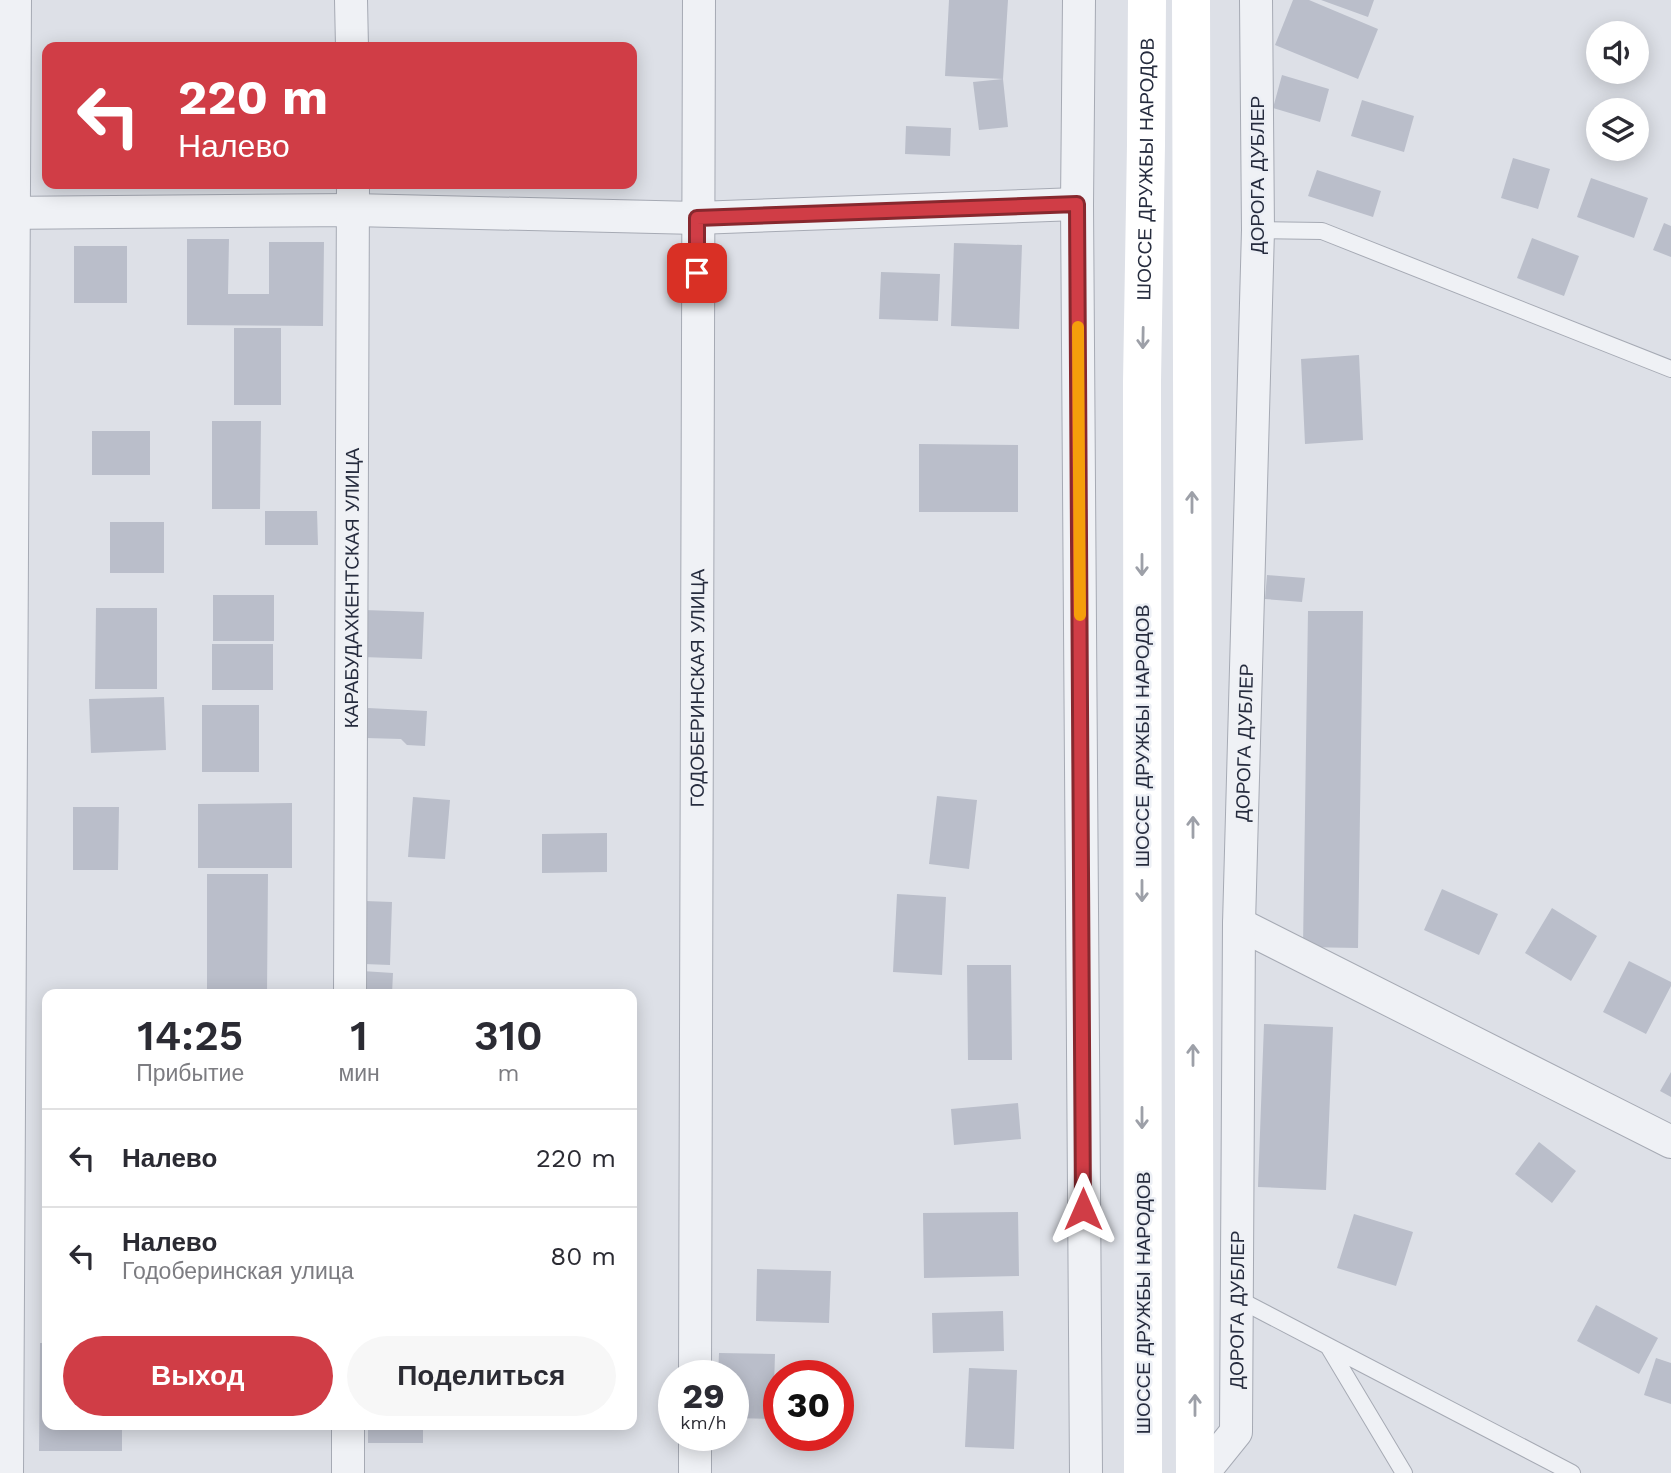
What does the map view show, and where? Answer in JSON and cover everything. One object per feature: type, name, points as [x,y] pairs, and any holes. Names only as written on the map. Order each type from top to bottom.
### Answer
[{"type":"main road","name":"ШОССЕ ДРУЖБЫ НАРОДОВ","points":[[1143,1473],[1142,382],[1146,0]]},
{"type":"main road","points":[[1191,0],[1195,1473]]},
{"type":"street","points":[[7,1473],[7,213],[15,0]]},
{"type":"street","points":[[351,0],[352,42]]},
{"type":"street","name":"ГОДОБЕРИНСКАЯ УЛИЦА","points":[[695,1360],[699,0]]},
{"type":"street","points":[[1079,0],[1077,204],[1086,1473]]},
{"type":"street","name":"ДОРОГА ДУБЛЕР","points":[[1203,1473],[1236,1432],[1239,924],[1258,230],[1256,0]]},
{"type":"street","points":[[7,213],[353,197],[697,218],[1077,204]]},
{"type":"street","name":"КАРАБУДАХКЕНТСКАЯ УЛИЦА","points":[[350,989],[353,197]]},
{"type":"street","points":[[1239,924],[1671,1142]]},
{"type":"street","points":[[348,1430],[348,1473]]},
{"type":"street","points":[[695,1451],[695,1473]]},
{"type":"lane","points":[[1258,230],[1322,232],[1671,369]]},
{"type":"lane","points":[[1238,1300],[1572,1473]]},
{"type":"lane","points":[[1328,1346],[1404,1473]]},
{"type":"building","points":[[949,0],[1008,0],[1003,79],[945,76]]},
{"type":"building","points":[[1293,0],[1309,0],[1378,29],[1358,79],[1275,45]]},
{"type":"building","points":[[1321,0],[1374,0],[1368,17]]},
{"type":"building","points":[[1282,75],[1329,89],[1320,122],[1273,108]]},
{"type":"building","points":[[1003,79],[1008,127],[979,130],[973,82]]},
{"type":"building","points":[[1362,100],[1414,116],[1404,152],[1351,136]]},
{"type":"building","points":[[906,126],[951,128],[950,156],[905,154]]},
{"type":"building","points":[[1513,158],[1550,169],[1538,209],[1501,198]]},
{"type":"building","points":[[1317,170],[1381,191],[1373,217],[1308,196]]},
{"type":"building","points":[[1591,178],[1648,198],[1634,238],[1577,217]]},
{"type":"building","points":[[1664,223],[1671,226],[1671,257],[1653,250]]},
{"type":"building","points":[[1532,238],[1579,256],[1564,296],[1517,278]]},
{"type":"building","points":[[187,239],[229,239],[228,294],[269,294],[269,242],[324,242],[323,326],[187,325]]},
{"type":"building","points":[[954,243],[1022,245],[1019,329],[951,326]]},
{"type":"building","points":[[74,246],[127,246],[127,303],[74,303]]},
{"type":"building","points":[[881,272],[940,274],[938,321],[879,319]]},
{"type":"building","points":[[234,328],[281,328],[281,405],[234,405]]},
{"type":"building","points":[[1359,355],[1363,440],[1305,444],[1301,359]]},
{"type":"building","points":[[212,421],[261,421],[260,509],[212,509]]},
{"type":"building","points":[[92,431],[150,431],[150,475],[92,475]]},
{"type":"building","points":[[919,444],[1018,445],[1018,512],[919,512]]},
{"type":"building","points":[[265,511],[317,511],[318,545],[265,545]]},
{"type":"building","points":[[110,522],[164,522],[164,573],[110,573]]},
{"type":"building","points":[[1267,575],[1305,578],[1302,602],[1265,599]]},
{"type":"building","points":[[213,595],[274,595],[274,641],[213,641]]},
{"type":"building","points":[[96,608],[157,608],[157,689],[95,689]]},
{"type":"building","points":[[364,610],[424,612],[422,659],[362,657]]},
{"type":"building","points":[[1308,611],[1363,611],[1358,948],[1303,947]]},
{"type":"building","points":[[212,644],[273,644],[273,690],[212,690]]},
{"type":"building","points":[[164,697],[166,750],[91,753],[89,699]]},
{"type":"building","points":[[202,705],[259,705],[259,772],[202,772]]},
{"type":"building","points":[[368,708],[427,711],[425,746],[407,745],[401,739],[366,738]]},
{"type":"building","points":[[937,796],[977,800],[969,869],[929,864]]},
{"type":"building","points":[[413,797],[450,800],[445,859],[408,857]]},
{"type":"building","points":[[292,803],[292,868],[198,868],[198,804]]},
{"type":"building","points":[[73,807],[119,807],[118,870],[73,870]]},
{"type":"building","points":[[607,833],[607,872],[542,873],[542,834]]},
{"type":"building","points":[[207,874],[268,874],[267,989],[207,989]]},
{"type":"building","points":[[1442,889],[1498,914],[1479,955],[1424,930]]},
{"type":"building","points":[[897,894],[946,897],[942,975],[893,972]]},
{"type":"building","points":[[365,901],[392,902],[390,965],[364,964]]},
{"type":"building","points":[[1552,908],[1597,936],[1571,981],[1525,953]]},
{"type":"building","points":[[1629,961],[1671,982],[1646,1034],[1603,1012]]},
{"type":"building","points":[[967,965],[1011,965],[1012,1060],[968,1060]]},
{"type":"building","points":[[362,971],[393,973],[392,989],[361,989]]},
{"type":"building","points":[[1264,1024],[1333,1027],[1326,1190],[1258,1187]]},
{"type":"building","points":[[1671,1072],[1671,1097],[1660,1091]]},
{"type":"building","points":[[1018,1103],[1021,1139],[954,1145],[951,1109]]},
{"type":"building","points":[[1539,1142],[1576,1171],[1552,1203],[1515,1174]]},
{"type":"building","points":[[1018,1212],[1019,1276],[924,1278],[923,1213]]},
{"type":"building","points":[[1354,1214],[1413,1232],[1396,1286],[1337,1268]]},
{"type":"building","points":[[757,1269],[831,1271],[829,1323],[756,1321]]},
{"type":"building","points":[[1596,1305],[1658,1338],[1639,1374],[1577,1341]]},
{"type":"building","points":[[1003,1311],[1004,1351],[933,1353],[932,1313]]},
{"type":"building","points":[[42,1343],[42,1430],[122,1430],[122,1451],[39,1451]]},
{"type":"building","points":[[719,1353],[775,1354],[775,1360],[763,1360],[763,1419],[749,1418],[749,1360],[719,1360]]},
{"type":"building","points":[[1656,1358],[1671,1363],[1671,1404],[1644,1395]]},
{"type":"building","points":[[969,1368],[1017,1370],[1014,1449],[965,1447]]},
{"type":"building","points":[[368,1430],[423,1430],[423,1443],[368,1443]]},
{"type":"slow traffic","points":[[1078,327],[1080,615]]},
{"type":"route","points":[[697,273],[697,218],[1077,204],[1083,1209]]}]
